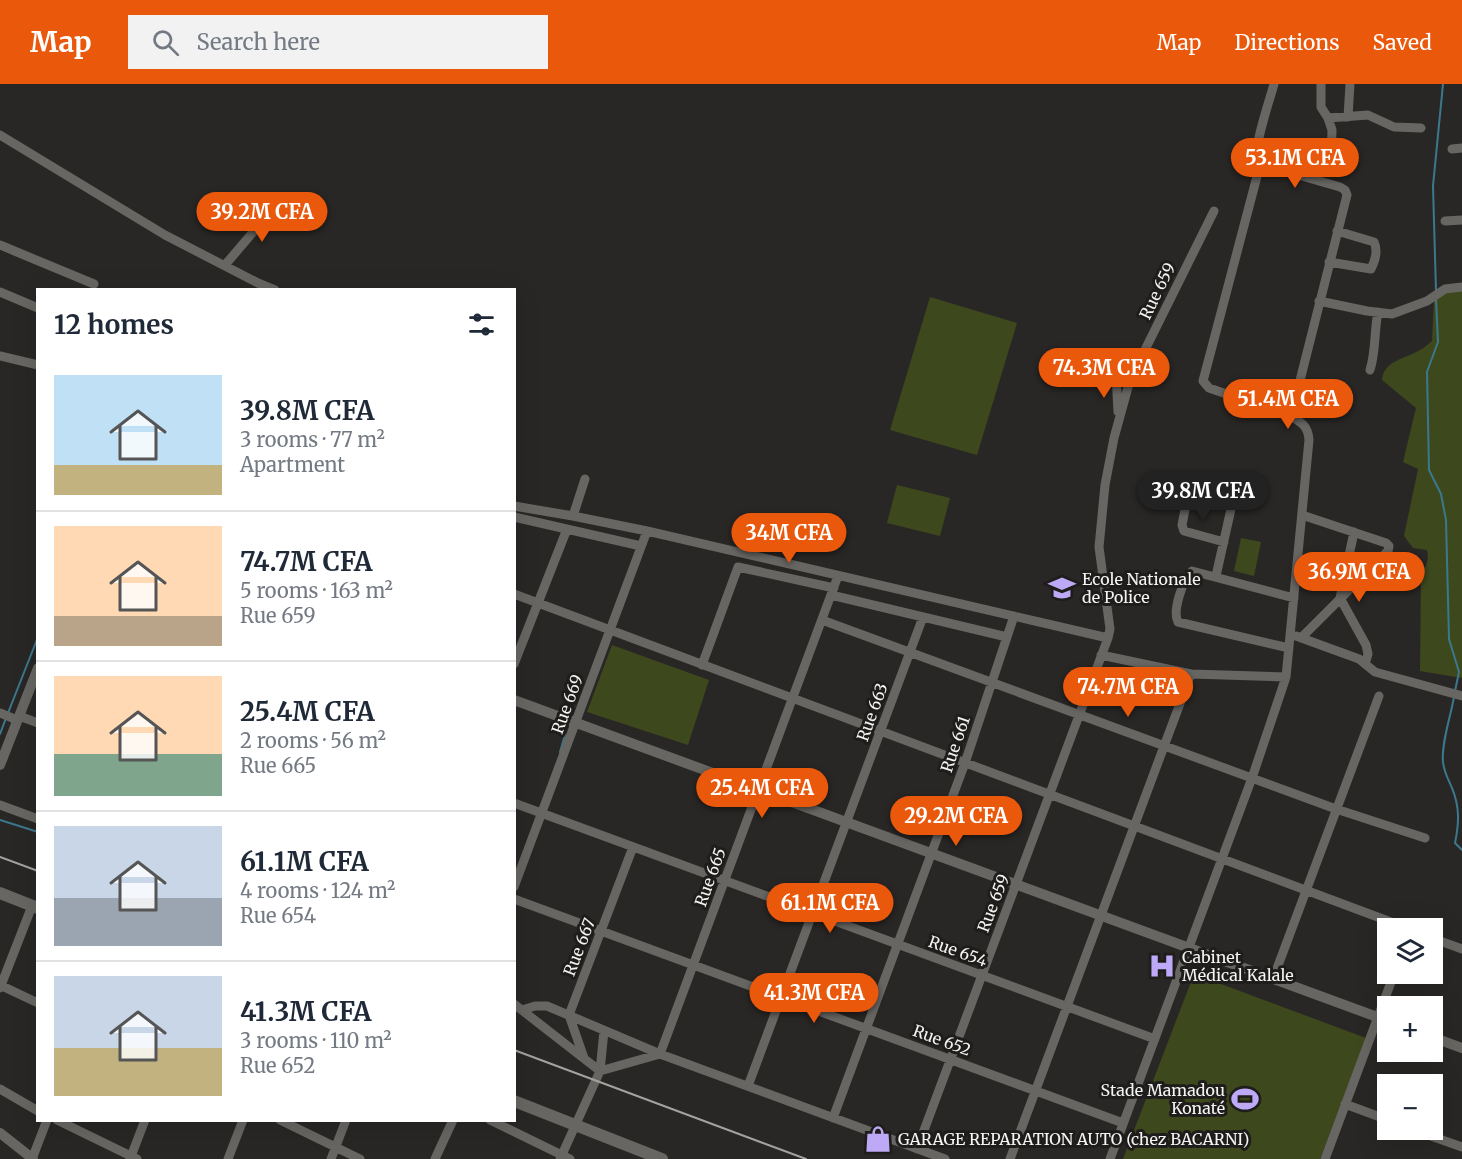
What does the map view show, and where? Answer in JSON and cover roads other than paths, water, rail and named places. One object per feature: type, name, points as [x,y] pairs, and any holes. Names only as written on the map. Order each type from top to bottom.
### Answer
[{"type":"main road","points":[[0,893],[35,907]]},
{"type":"main road","points":[[516,1102],[662,1159]]},
{"type":"street","points":[[1274,84],[1258,143],[1255,158],[1257,163],[1345,190],[1347,195],[1291,416]]},
{"type":"street","points":[[1258,143],[1331,164],[1332,130],[1321,107],[1321,84]]},
{"type":"street","points":[[1348,117],[1350,84]]},
{"type":"street","points":[[1328,118],[1368,116],[1394,126],[1421,128]]},
{"type":"street","points":[[0,135],[165,235],[271,288]]},
{"type":"street","points":[[1110,1159],[1252,778],[1286,677],[1308,430],[1291,416],[1209,388],[1203,381],[1260,165]]},
{"type":"street","points":[[225,265],[260,224],[272,203]]},
{"type":"street","name":"Rue 659","points":[[917,1149],[1110,629],[1099,547],[1105,485],[1130,380],[1214,211]]},
{"type":"street","points":[[1445,221],[1462,220]]},
{"type":"street","points":[[1329,262],[1364,268],[1371,268],[1373,264],[1376,246],[1374,242],[1337,231]]},
{"type":"street","points":[[0,245],[94,284]]},
{"type":"street","points":[[1319,301],[1392,314],[1427,301],[1445,289],[1462,287]]},
{"type":"street","points":[[0,292],[36,307]]},
{"type":"street","points":[[1370,370],[1375,353],[1378,312]]},
{"type":"street","points":[[0,356],[36,365]]},
{"type":"street","name":"Rue 659","points":[[1116,375],[1119,420]]},
{"type":"street","points":[[573,516],[585,479]]},
{"type":"street","points":[[1187,499],[1182,525],[1184,531],[1224,542]]},
{"type":"street","points":[[516,506],[647,531],[1107,638]]},
{"type":"street","points":[[1216,576],[1231,509]]},
{"type":"street","points":[[1302,515],[1386,543],[1389,546],[1388,550],[1302,638]]},
{"type":"street","points":[[516,517],[641,546]]},
{"type":"street","points":[[516,659],[567,529]]},
{"type":"street","name":"Rue 669","points":[[516,882],[647,531]]},
{"type":"street","points":[[1354,532],[1340,598],[1366,645],[1368,654],[1365,664]]},
{"type":"street","points":[[702,665],[738,567],[1007,637]]},
{"type":"street","points":[[1289,648],[1178,622],[1175,612],[1186,576],[1192,571],[1294,598]]},
{"type":"street","name":"Rue 665","points":[[660,1054],[838,576]]},
{"type":"street","points":[[516,595],[1380,918]]},
{"type":"street","name":"Rue 661","points":[[833,1118],[965,763],[1014,616]]},
{"type":"street","name":"Rue 663","points":[[748,1086],[923,617]]},
{"type":"street","points":[[822,620],[1336,809],[1425,838]]},
{"type":"street","points":[[1290,634],[1359,659],[1375,672],[1457,695]]},
{"type":"street","points":[[1101,655],[1191,674],[1286,677]]},
{"type":"street","points":[[0,765],[36,673]]},
{"type":"street","points":[[1010,1159],[1191,674]]},
{"type":"street","points":[[1273,979],[1379,696]]},
{"type":"street","points":[[516,701],[1377,1017]]},
{"type":"street","points":[[0,713],[36,722]]},
{"type":"street","name":"Rue 654","points":[[516,804],[1155,1039]]},
{"type":"street","points":[[0,805],[36,818]]},
{"type":"street","name":"Rue 667","points":[[568,1015],[633,847]]},
{"type":"street","name":"Rue 652","points":[[516,900],[1123,1123]]},
{"type":"street","points":[[35,907],[0,986],[36,1002]]},
{"type":"street","points":[[1443,942],[1462,949]]},
{"type":"street","points":[[518,1007],[547,1006],[660,1054],[945,1159]]},
{"type":"street","points":[[518,1007],[600,1071]]},
{"type":"street","points":[[568,1015],[584,1058]]},
{"type":"street","points":[[494,1122],[564,1158],[600,1071],[604,1032]]},
{"type":"street","points":[[1324,1159],[1345,1104],[1377,1032]]},
{"type":"street","points":[[1443,1041],[1462,1048]]},
{"type":"street","points":[[600,1071],[660,1054]]},
{"type":"street","points":[[0,1089],[36,1109]]},
{"type":"street","points":[[1345,1104],[1377,1116]]},
{"type":"street","points":[[0,1132],[32,1159],[46,1122]]},
{"type":"street","points":[[61,1122],[133,1158],[144,1122]]},
{"type":"street","points":[[228,1159],[242,1122]]},
{"type":"street","points":[[284,1122],[360,1159]]},
{"type":"street","points":[[331,1159],[345,1122]]},
{"type":"street","points":[[435,1159],[452,1122]]},
{"type":"street","points":[[1442,1140],[1462,1147]]},
{"type":"waterway","points":[[1436,291],[1433,186],[1443,84]]},
{"type":"waterway","points":[[1436,299],[1438,342],[1427,372],[1429,470],[1441,494],[1446,520],[1449,639],[1459,672],[1455,691]]},
{"type":"waterway","points":[[8,713],[36,642]]},
{"type":"waterway","points":[[1454,697],[1445,738],[1443,762],[1458,809],[1455,843],[1462,850]]},
{"type":"waterway","points":[[0,734],[6,718]]},
{"type":"waterway","points":[[560,752],[565,735]]},
{"type":"waterway","points":[[0,820],[36,831]]},
{"type":"railway","points":[[0,857],[36,870]]},
{"type":"railway","points":[[516,1051],[806,1159]]},
{"type":"place","name":"Ecole Nationale de Police","points":[[1062,588]]},
{"type":"place","name":"Cabinet Médical Kalale","points":[[1162,966]]},
{"type":"place","name":"Stade Mamadou Konaté","points":[[1245,1099]]},
{"type":"place","name":"GARAGE REPARATION AUTO (chez BACARNI)","points":[[878,1139]]}]
